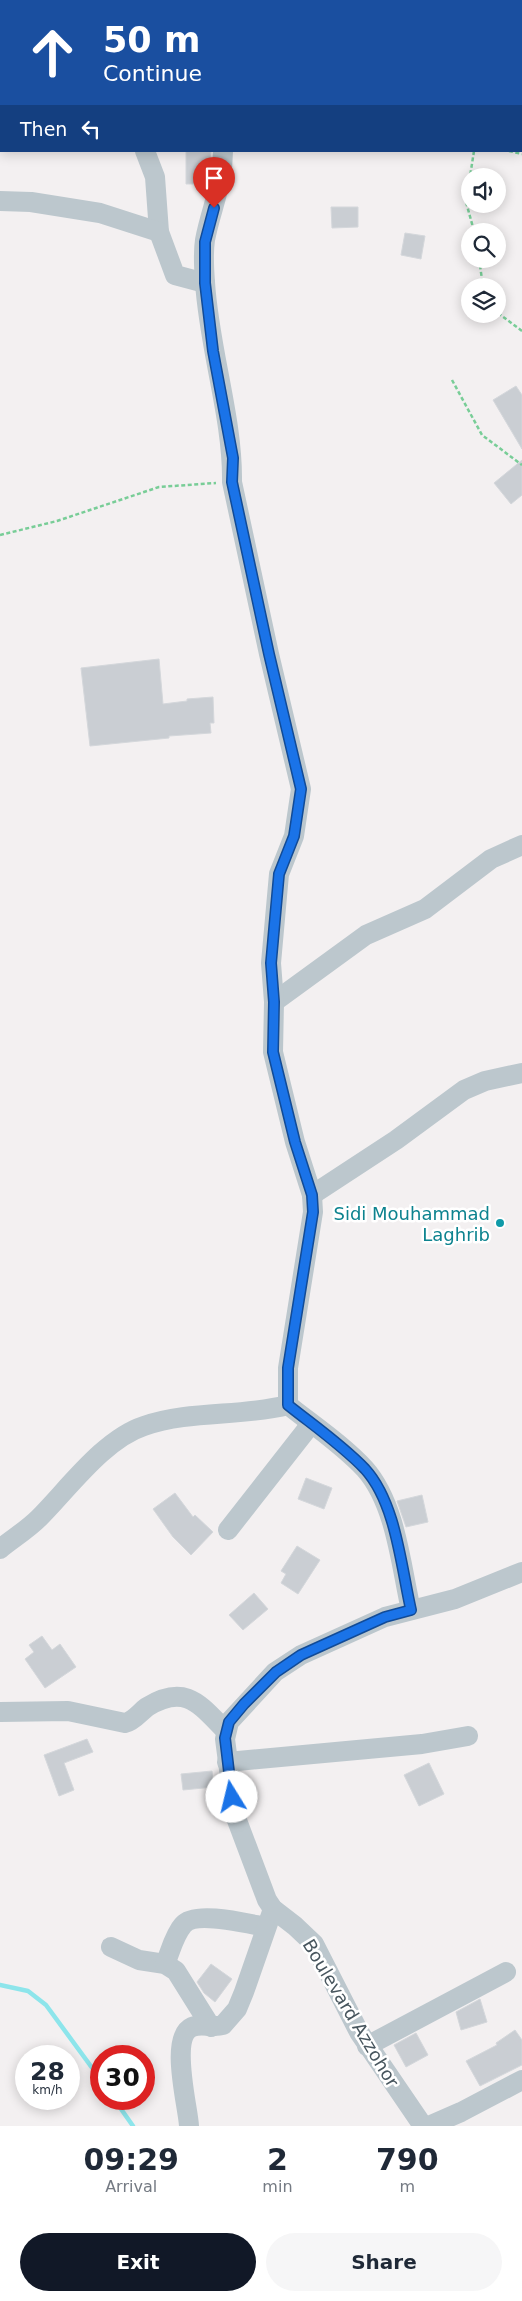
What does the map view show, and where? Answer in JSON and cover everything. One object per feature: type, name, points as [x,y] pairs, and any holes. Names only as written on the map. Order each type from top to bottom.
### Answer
[{"type":"street","points":[[145,152],[155,177],[159,232],[175,275],[205,283]]},
{"type":"street","points":[[223,152],[223,175],[205,242],[205,283],[213,351],[233,458],[232,482],[269,654],[301,789],[294,836],[279,874],[271,963],[274,1002],[273,1052],[295,1142],[312,1195],[310,1233],[288,1368],[288,1405]]},
{"type":"street","points":[[0,201],[32,202],[100,213],[159,232]]},
{"type":"street","points":[[274,1002],[366,935],[425,909],[491,859],[522,845]]},
{"type":"street","points":[[312,1195],[396,1140],[464,1090],[485,1081],[522,1073]]},
{"type":"street","points":[[288,1405],[365,1470],[383,1498],[390,1517],[411,1610]]},
{"type":"street","points":[[0,1550],[37,1520],[80,1474],[119,1437],[143,1426],[168,1419],[201,1414],[267,1410],[288,1405]]},
{"type":"street","points":[[228,1530],[311,1424]]},
{"type":"street","points":[[0,1712],[68,1711],[125,1723],[159,1701],[185,1697],[196,1702],[226,1731],[229,1722],[260,1688],[276,1672],[301,1655],[377,1621],[455,1599],[522,1572]]},
{"type":"street","name":"Boulevard Azzohor","points":[[226,1731],[227,1762],[235,1815],[264,1893],[270,1918],[295,1926],[314,1944],[367,2046],[423,2126]]},
{"type":"street","points":[[227,1762],[422,1744],[468,1736]]},
{"type":"street","points":[[165,1964],[182,1925],[191,1919],[270,1918],[237,2009],[223,2025],[192,2027],[184,2035],[181,2066],[188,2126]]},
{"type":"street","points":[[111,1947],[139,1960],[165,1964],[176,1971],[211,2027]]},
{"type":"street","points":[[367,2046],[506,1972]]},
{"type":"street","points":[[429,2126],[462,2112],[522,2080]]},
{"type":"path","points":[[472,223],[466,202],[474,152]]},
{"type":"path","points":[[506,319],[522,331]]},
{"type":"path","points":[[452,380],[482,435],[522,465]]},
{"type":"path","points":[[0,535],[57,521],[159,486],[232,482]]},
{"type":"building","points":[[186,152],[211,152],[207,184],[186,184]]},
{"type":"building","points":[[331,207],[358,207],[358,227],[332,228]]},
{"type":"building","points":[[405,233],[425,236],[421,259],[401,255]]},
{"type":"building","points":[[516,386],[522,395],[522,449],[493,400]]},
{"type":"building","points":[[522,460],[522,495],[511,504],[494,483]]},
{"type":"building","points":[[159,659],[163,704],[187,701],[187,699],[213,697],[214,723],[210,723],[211,733],[169,736],[169,738],[90,746],[81,668]]},
{"type":"building","points":[[306,1478],[332,1488],[324,1509],[298,1499]]},
{"type":"building","points":[[175,1493],[193,1517],[195,1515],[213,1532],[191,1555],[173,1537],[153,1509]]},
{"type":"building","points":[[422,1495],[428,1522],[406,1527],[397,1501]]},
{"type":"building","points":[[297,1546],[320,1560],[298,1594],[281,1583],[286,1574],[281,1571]]},
{"type":"building","points":[[254,1593],[268,1609],[243,1630],[229,1615]]},
{"type":"building","points":[[42,1636],[52,1650],[60,1644],[76,1667],[45,1688],[25,1659],[34,1652],[29,1645]]},
{"type":"building","points":[[87,1739],[93,1752],[64,1763],[74,1790],[59,1796],[44,1755]]},
{"type":"building","points":[[429,1763],[444,1794],[419,1806],[404,1775]]},
{"type":"building","points":[[212,1771],[214,1787],[183,1790],[181,1774]]},
{"type":"building","points":[[211,1964],[232,1979],[215,2002],[204,1993],[197,1982]]},
{"type":"building","points":[[480,1999],[487,2022],[461,2030],[456,2012]]},
{"type":"building","points":[[515,2030],[522,2040],[522,2065],[480,2086],[466,2061],[497,2045],[496,2043]]},
{"type":"building","points":[[416,2033],[428,2055],[406,2067],[394,2045]]},
{"type":"waterway","points":[[0,1985],[28,1991],[46,2005],[90,2065]]},
{"type":"waterway","points":[[122,2110],[133,2126]]},
{"type":"place","name":"Sidi Mouhammad Laghrib","points":[[500,1223]]},
{"type":"route","points":[[214,208],[205,242],[205,283],[213,351],[233,458],[232,482],[269,654],[301,789],[294,836],[279,874],[271,963],[274,1002],[273,1052],[295,1142],[312,1195],[313,1212],[288,1368],[288,1405],[354,1459],[375,1483],[390,1517],[411,1610],[385,1617],[301,1655],[276,1672],[244,1704],[229,1722],[225,1738],[232,1797]]}]
